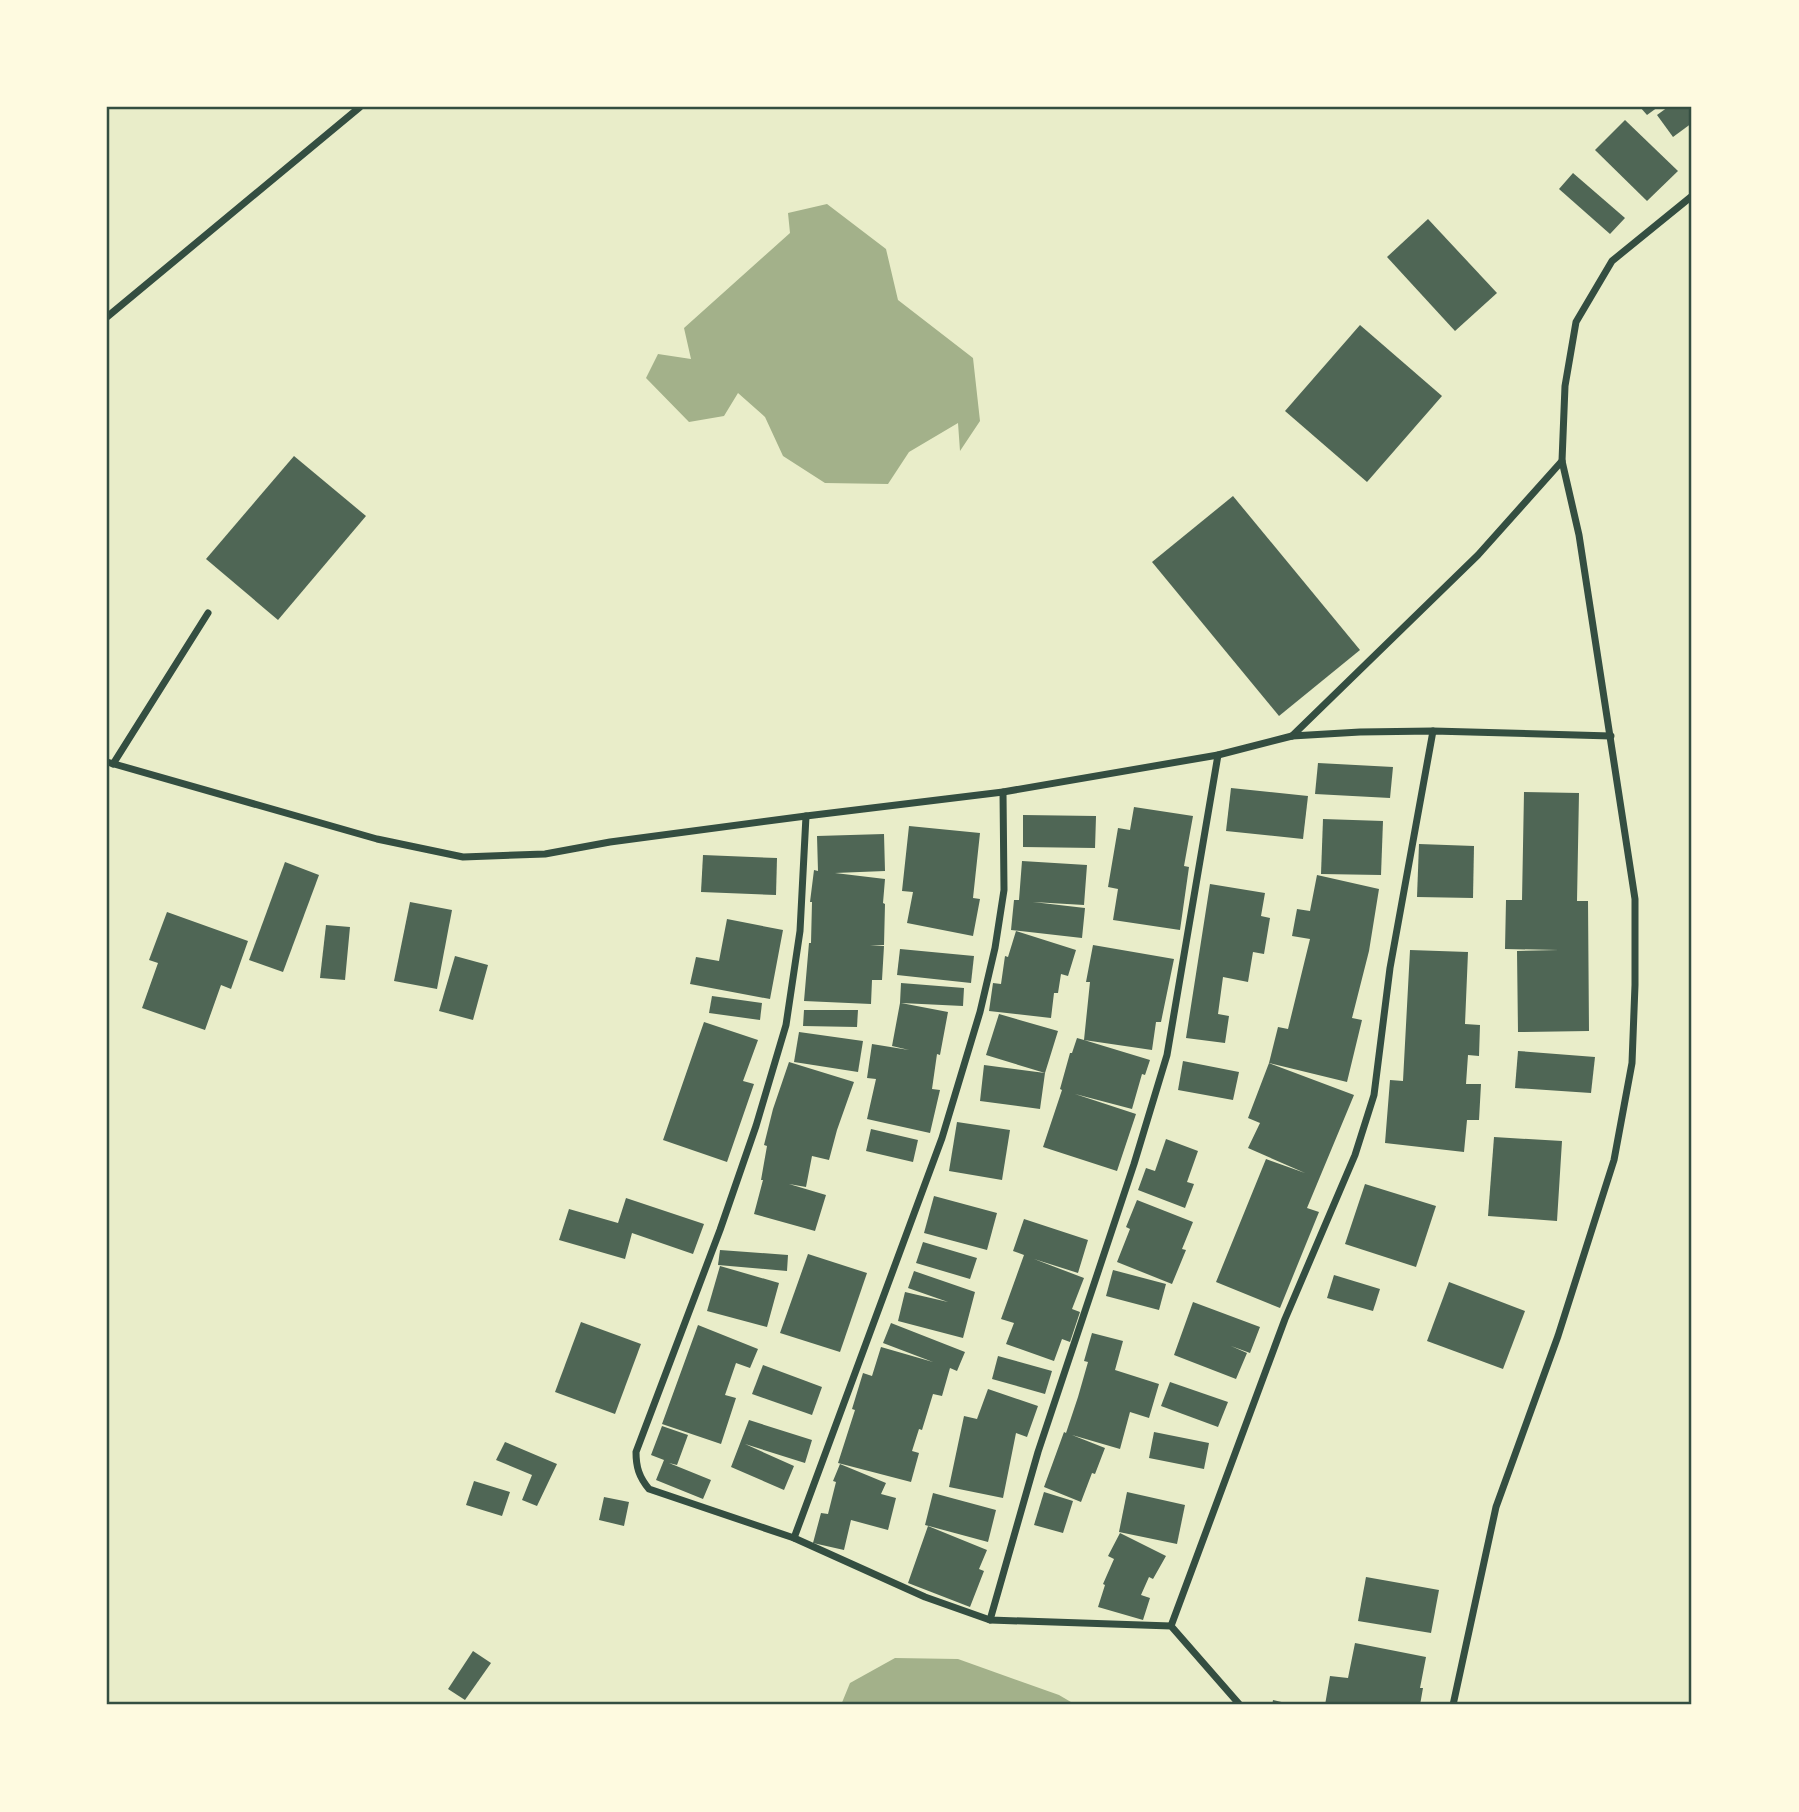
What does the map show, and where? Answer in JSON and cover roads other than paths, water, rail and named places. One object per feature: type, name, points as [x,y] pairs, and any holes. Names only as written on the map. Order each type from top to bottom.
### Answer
[{"type":"street","points":[[107,317],[360,107]]},
{"type":"street","points":[[1453,1705],[1496,1507],[1558,1336],[1614,1160],[1632,1063],[1635,899],[1578,535],[1562,461],[1564,386],[1576,321],[1612,261],[1692,196]]},
{"type":"street","points":[[1292,736],[1478,555],[1562,461]]},
{"type":"street","points":[[208,613],[110,763],[377,839],[463,857],[545,854],[610,842],[1003,792],[1218,755],[1292,736],[1433,732],[1611,736]]},
{"type":"street","points":[[1171,1626],[1285,1319],[1355,1154],[1374,1095],[1390,968],[1433,732]]},
{"type":"street","points":[[989,1620],[1038,1452],[1167,1055],[1218,755]]},
{"type":"street","points":[[794,1538],[942,1138],[979,1012],[995,948],[1004,890],[1003,792]]},
{"type":"street","points":[[806,816],[800,931],[786,1025],[756,1126],[720,1230],[636,1452],[636,1466],[641,1479],[649,1489],[794,1538],[925,1597],[989,1620],[1171,1626],[1240,1705]]}]
